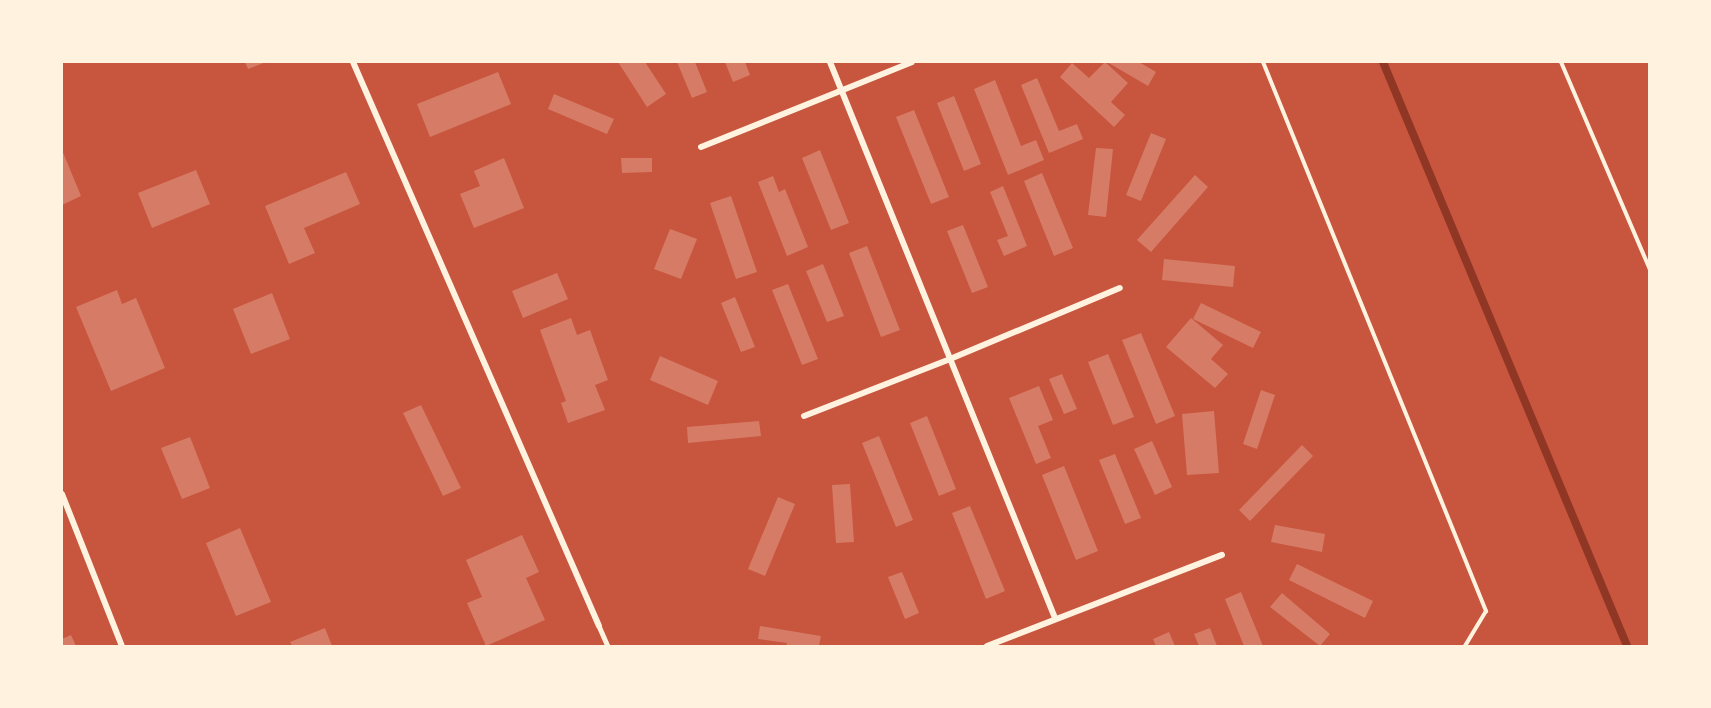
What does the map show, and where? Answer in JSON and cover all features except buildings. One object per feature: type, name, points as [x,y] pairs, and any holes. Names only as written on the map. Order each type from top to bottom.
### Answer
[{"type":"street","points":[[353,62],[599,626]]},
{"type":"street","points":[[830,62],[1055,618]]},
{"type":"street","points":[[701,147],[912,62]]},
{"type":"street","points":[[804,416],[950,359],[1120,288]]},
{"type":"street","points":[[62,494],[122,646]]},
{"type":"street","points":[[987,646],[1221,555]]},
{"type":"lane","points":[[599,626],[609,646]]},
{"type":"path","points":[[1263,62],[1486,611],[1465,646]]},
{"type":"path","points":[[1561,62],[1650,270]]},
{"type":"waterway","points":[[1383,62],[1627,646]]}]
